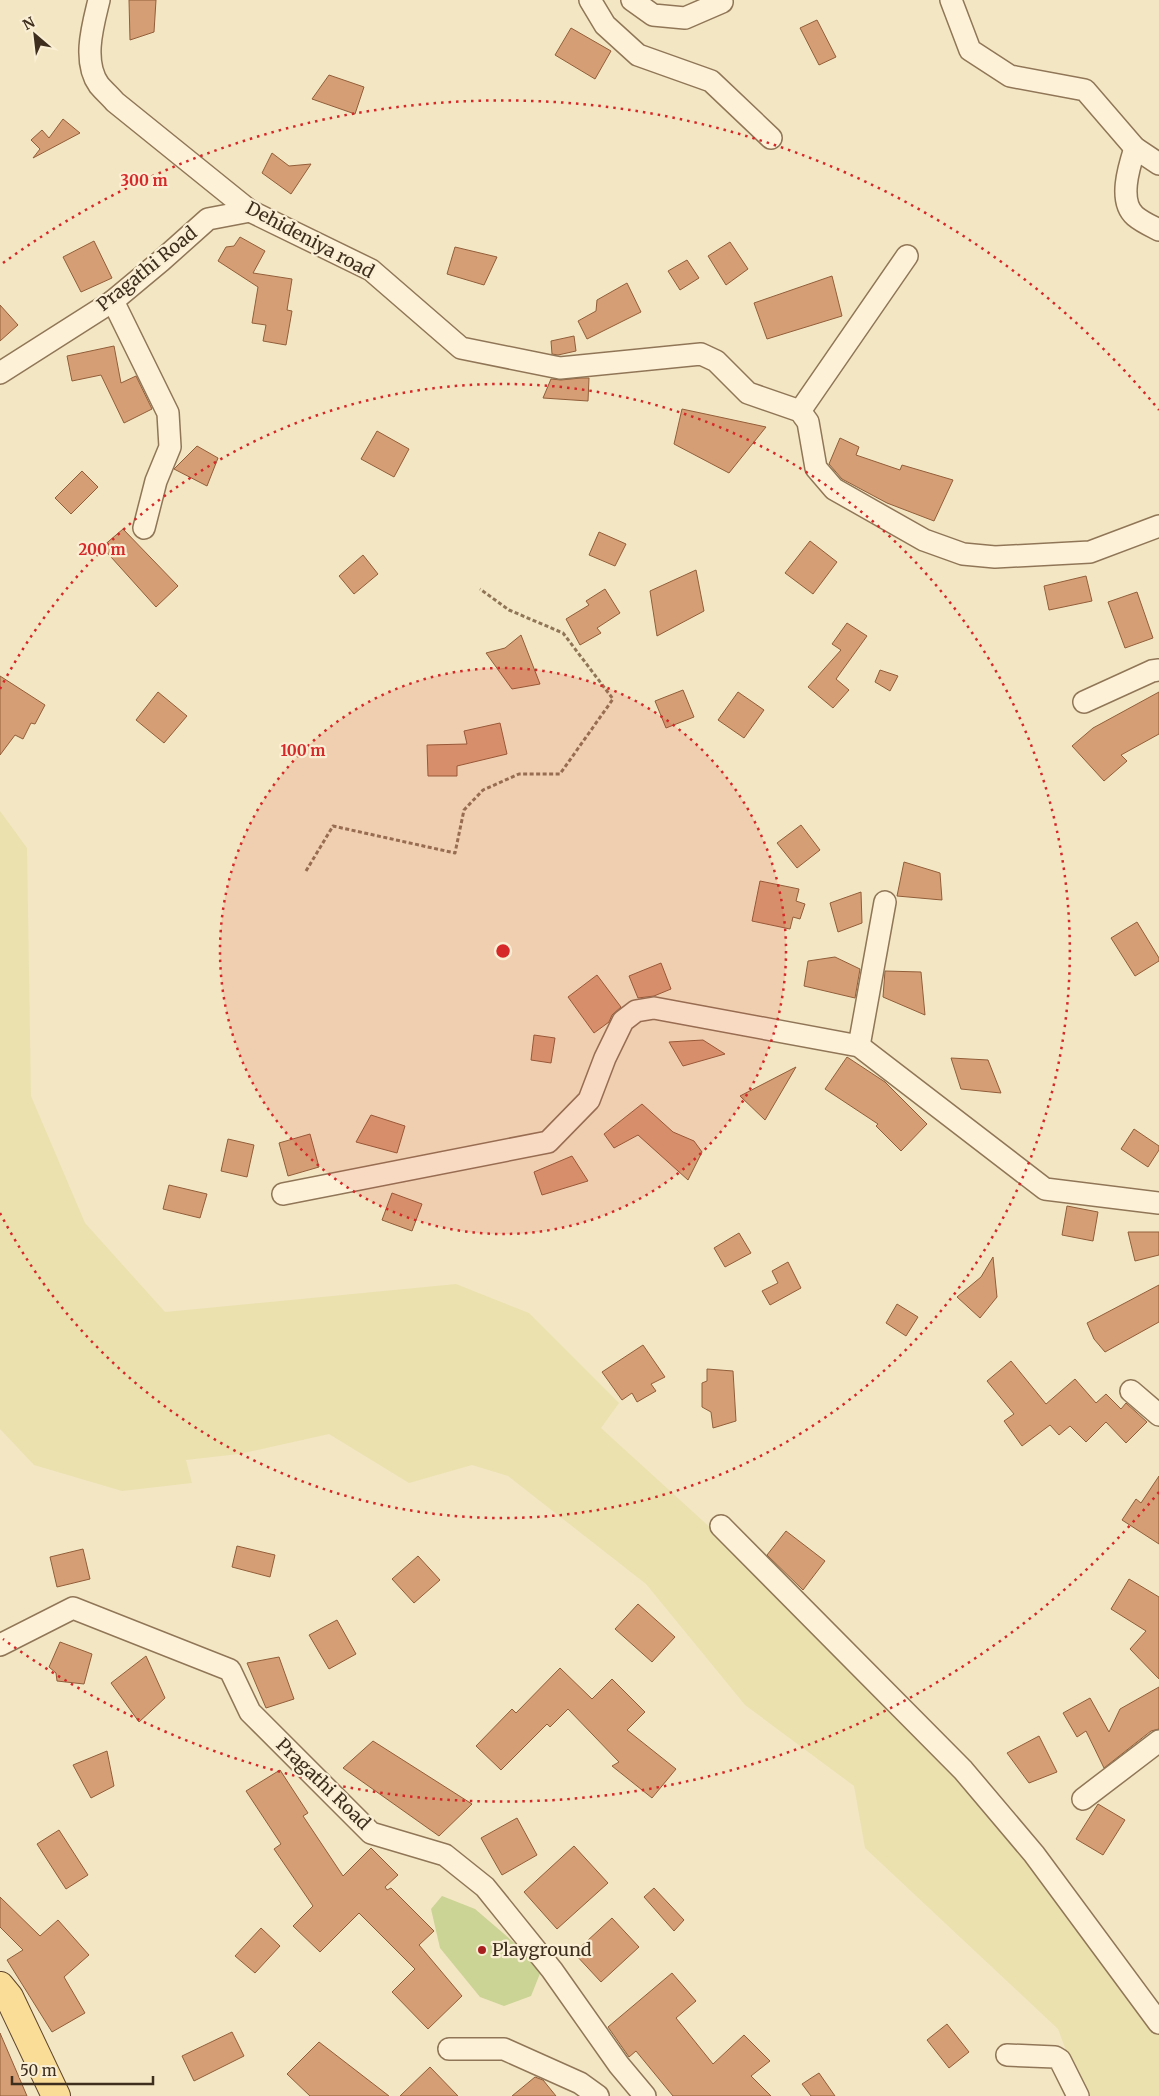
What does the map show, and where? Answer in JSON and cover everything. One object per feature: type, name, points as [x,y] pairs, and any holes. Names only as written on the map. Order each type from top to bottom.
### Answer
[{"type":"main road","points":[[0,1986],[9,1997],[56,2096]]},
{"type":"street","name":"Dehideniya road","points":[[99,0],[91,33],[91,60],[98,83],[115,102],[250,211],[371,270],[461,348],[560,368],[701,354],[716,361],[748,393],[800,411]]},
{"type":"street","points":[[590,0],[605,25],[638,55],[711,81],[771,138]]},
{"type":"street","points":[[632,0],[653,15],[685,18],[722,2]]},
{"type":"street","points":[[951,0],[970,50],[1010,76],[1084,90],[1135,148],[1159,164]]},
{"type":"street","points":[[1135,148],[1128,171],[1126,204],[1134,216],[1159,230]]},
{"type":"street","name":"Pragathi Road","points":[[0,373],[113,301],[208,219],[250,211]]},
{"type":"street","points":[[907,256],[800,411],[808,422],[816,468],[834,488],[924,540],[963,554],[995,557],[1090,552],[1159,526]]},
{"type":"street","points":[[113,301],[168,413],[170,447],[156,481],[144,528]]},
{"type":"street","points":[[1084,702],[1152,671],[1159,670]]},
{"type":"street","points":[[859,1046],[885,902]]},
{"type":"street","points":[[283,1194],[548,1142],[589,1100],[605,1058],[623,1021],[636,1011],[654,1008],[859,1046],[1045,1188],[1159,1202]]},
{"type":"street","points":[[1131,1391],[1159,1415]]},
{"type":"street","points":[[721,1526],[963,1770],[1034,1854],[1159,2023]]},
{"type":"street","name":"Pragathi Road","points":[[0,1645],[73,1608],[230,1670],[250,1712],[371,1832],[445,1855],[485,1887],[552,1970],[619,2065],[645,2096]]},
{"type":"street","points":[[1083,1800],[1159,1740]]},
{"type":"street","points":[[449,2049],[504,2049],[580,2083],[598,2096]]},
{"type":"street","points":[[1007,2055],[1055,2057],[1060,2060],[1078,2096]]},
{"type":"path","points":[[306,871],[333,826],[455,853],[464,810],[483,790],[518,774],[560,774],[613,700],[563,633],[509,610],[480,589]]},
{"type":"shaded area","points":[[0,811],[27,848],[31,1096],[85,1223],[165,1312],[456,1284],[529,1313],[619,1403],[601,1428],[839,1645],[963,1770],[1159,2017],[1159,2096],[1083,2096],[1058,2029],[865,1848],[854,1786],[745,1705],[646,1584],[508,1476],[472,1465],[409,1483],[329,1434],[239,1454],[186,1460],[192,1483],[122,1491],[34,1465],[0,1429]]},
{"type":"green space","name":"Playground","points":[[442,1896],[475,1909],[525,1952],[541,1971],[531,1996],[504,2006],[480,1997],[440,1948],[431,1909]]},
{"type":"building","points":[[129,0],[156,0],[154,32],[130,40]]},
{"type":"building","points":[[817,20],[836,57],[819,65],[800,28]]},
{"type":"building","points":[[571,28],[611,51],[595,79],[555,55]]},
{"type":"building","points":[[329,75],[364,87],[355,114],[312,99]]},
{"type":"building","points":[[63,119],[80,133],[33,158],[40,149],[31,140],[42,130],[49,138]]},
{"type":"building","points":[[272,153],[289,166],[311,164],[291,194],[262,173]]},
{"type":"building","points":[[240,237],[265,251],[253,273],[292,279],[287,310],[292,311],[286,345],[263,341],[266,325],[252,323],[258,287],[218,261],[226,247],[234,246]]},
{"type":"building","points":[[94,241],[112,278],[81,292],[63,257]]},
{"type":"building","points":[[730,242],[748,269],[726,285],[708,256]]},
{"type":"building","points":[[455,247],[497,257],[484,285],[447,274]]},
{"type":"building","points":[[687,260],[699,278],[680,290],[668,271]]},
{"type":"building","points":[[832,276],[842,316],[767,339],[754,303]]},
{"type":"building","points":[[627,283],[641,312],[587,339],[578,321],[596,311],[597,300]]},
{"type":"building","points":[[0,305],[18,325],[0,341]]},
{"type":"building","points":[[574,336],[576,351],[558,355],[552,354],[551,341]]},
{"type":"building","points":[[114,346],[121,383],[136,376],[152,409],[124,423],[101,375],[72,381],[67,356]]},
{"type":"building","points":[[589,378],[588,401],[543,398],[551,379]]},
{"type":"building","points":[[682,409],[766,427],[729,473],[674,444]]},
{"type":"building","points":[[377,431],[409,449],[394,477],[361,459]]},
{"type":"building","points":[[840,438],[859,447],[856,455],[900,470],[902,465],[953,480],[934,521],[887,503],[842,479],[829,464]]},
{"type":"building","points":[[197,446],[218,458],[207,486],[174,469]]},
{"type":"building","points":[[82,471],[98,487],[71,514],[55,498]]},
{"type":"building","points":[[123,529],[178,586],[156,607],[102,547]]},
{"type":"building","points":[[599,532],[626,544],[615,566],[589,555]]},
{"type":"building","points":[[810,541],[837,562],[813,594],[785,573]]},
{"type":"building","points":[[363,555],[378,574],[354,594],[339,576]]},
{"type":"building","points":[[696,570],[704,611],[657,636],[650,591]]},
{"type":"building","points":[[1086,576],[1092,601],[1049,610],[1044,586]]},
{"type":"building","points":[[605,589],[620,613],[597,628],[601,633],[580,645],[566,619],[589,605],[586,601]]},
{"type":"building","points":[[1137,592],[1153,638],[1125,648],[1108,602]]},
{"type":"building","points":[[847,623],[867,636],[836,679],[849,690],[833,708],[808,687],[841,650],[832,644]]},
{"type":"building","points":[[521,635],[540,684],[512,689],[486,653],[505,648]]},
{"type":"building","points":[[880,670],[898,676],[890,691],[875,682]]},
{"type":"building","points":[[0,676],[45,705],[35,724],[31,723],[23,739],[15,735],[0,755]]},
{"type":"building","points":[[683,690],[694,717],[666,728],[655,701]]},
{"type":"building","points":[[158,692],[187,716],[164,743],[136,720]]},
{"type":"building","points":[[738,692],[764,710],[744,738],[718,720]]},
{"type":"building","points":[[1159,692],[1159,734],[1121,755],[1127,761],[1104,781],[1072,746],[1093,728]]},
{"type":"building","points":[[500,723],[507,754],[457,766],[457,776],[428,776],[427,745],[467,744],[464,731]]},
{"type":"building","points":[[801,825],[820,850],[797,868],[777,843]]},
{"type":"building","points":[[904,862],[940,873],[942,900],[897,896]]},
{"type":"building","points":[[760,881],[799,889],[796,901],[805,904],[800,919],[793,917],[790,929],[752,921]]},
{"type":"building","points":[[861,892],[862,923],[838,932],[830,903]]},
{"type":"building","points":[[1137,922],[1159,961],[1135,976],[1111,938]]},
{"type":"building","points":[[835,957],[860,969],[855,998],[804,986],[808,961]]},
{"type":"building","points":[[661,963],[671,989],[654,996],[638,998],[629,976]]},
{"type":"building","points":[[885,971],[921,972],[925,1015],[883,997]]},
{"type":"building","points":[[597,975],[621,1007],[612,1015],[609,1022],[594,1033],[568,997]]},
{"type":"building","points":[[534,1035],[555,1038],[551,1063],[531,1060]]},
{"type":"building","points":[[703,1040],[725,1054],[683,1066],[669,1042]]},
{"type":"building","points":[[847,1057],[885,1082],[927,1124],[901,1151],[876,1126],[878,1124],[825,1089]]},
{"type":"building","points":[[951,1058],[988,1060],[1001,1093],[961,1089]]},
{"type":"building","points":[[796,1067],[765,1120],[740,1096]]},
{"type":"building","points":[[642,1104],[673,1132],[694,1141],[702,1152],[688,1180],[638,1135],[614,1148],[604,1134]]},
{"type":"building","points":[[371,1115],[405,1126],[397,1153],[356,1142]]},
{"type":"building","points":[[1134,1129],[1159,1146],[1159,1150],[1148,1167],[1121,1149]]},
{"type":"building","points":[[310,1134],[319,1167],[288,1176],[279,1143]]},
{"type":"building","points":[[228,1139],[254,1145],[247,1177],[221,1171]]},
{"type":"building","points":[[572,1156],[588,1181],[542,1195],[534,1172]]},
{"type":"building","points":[[169,1185],[207,1194],[200,1218],[163,1209]]},
{"type":"building","points":[[392,1193],[422,1204],[412,1231],[382,1220]]},
{"type":"building","points":[[1067,1206],[1098,1212],[1093,1241],[1062,1235]]},
{"type":"building","points":[[1128,1232],[1159,1232],[1159,1255],[1135,1261]]},
{"type":"building","points":[[739,1233],[751,1253],[725,1267],[714,1248]]},
{"type":"building","points":[[993,1257],[997,1297],[980,1318],[957,1297],[981,1277]]},
{"type":"building","points":[[788,1262],[801,1288],[770,1305],[762,1291],[778,1283],[772,1271]]},
{"type":"building","points":[[1159,1285],[1159,1322],[1105,1352],[1094,1339],[1087,1323]]},
{"type":"building","points":[[897,1304],[918,1317],[906,1336],[886,1323]]},
{"type":"building","points":[[643,1345],[665,1377],[651,1384],[656,1391],[637,1402],[632,1393],[622,1400],[602,1372]]},
{"type":"building","points":[[1011,1361],[1046,1404],[1075,1379],[1096,1403],[1106,1394],[1121,1409],[1126,1403],[1147,1422],[1126,1443],[1106,1422],[1086,1442],[1070,1426],[1059,1435],[1050,1425],[1022,1446],[1004,1421],[1014,1414],[987,1381]]},
{"type":"building","points":[[707,1369],[733,1371],[736,1421],[713,1428],[711,1412],[702,1407],[702,1383],[707,1381]]},
{"type":"building","points":[[1159,1476],[1159,1544],[1122,1520],[1136,1499],[1141,1503]]},
{"type":"building","points":[[786,1531],[825,1561],[803,1590],[767,1555]]},
{"type":"building","points":[[237,1546],[275,1555],[270,1577],[232,1567]]},
{"type":"building","points":[[83,1549],[90,1579],[57,1587],[50,1557]]},
{"type":"building","points":[[418,1556],[440,1580],[414,1603],[392,1579]]},
{"type":"building","points":[[1129,1579],[1159,1597],[1159,1679],[1130,1649],[1146,1631],[1111,1609]]},
{"type":"building","points":[[638,1604],[675,1637],[652,1662],[615,1629]]},
{"type":"building","points":[[337,1620],[356,1654],[329,1669],[309,1635]]},
{"type":"building","points":[[60,1642],[92,1654],[84,1684],[57,1681],[56,1673],[49,1667]]},
{"type":"building","points":[[146,1656],[165,1698],[139,1722],[111,1683]]},
{"type":"building","points":[[279,1657],[294,1699],[266,1708],[247,1663]]},
{"type":"building","points":[[560,1668],[592,1699],[612,1679],[645,1712],[627,1730],[676,1769],[652,1798],[612,1766],[619,1762],[568,1709],[550,1727],[547,1724],[501,1770],[476,1746],[512,1709],[516,1713]]},
{"type":"building","points":[[1159,1687],[1159,1729],[1151,1731],[1104,1768],[1086,1731],[1077,1737],[1063,1713],[1090,1698],[1109,1732],[1120,1709]]},
{"type":"building","points":[[1039,1736],[1057,1772],[1029,1783],[1007,1753]]},
{"type":"building","points":[[373,1741],[472,1804],[439,1836],[343,1768]]},
{"type":"building","points":[[107,1751],[114,1786],[91,1798],[73,1765]]},
{"type":"building","points":[[280,1770],[308,1813],[303,1816],[343,1876],[371,1848],[398,1875],[385,1887],[387,1890],[391,1888],[434,1931],[419,1945],[462,1996],[428,2029],[392,1992],[415,1969],[359,1913],[320,1952],[293,1926],[313,1906],[274,1849],[281,1844],[246,1791]]},
{"type":"building","points":[[1098,1804],[1125,1820],[1103,1855],[1076,1839]]},
{"type":"building","points":[[517,1818],[537,1855],[502,1875],[481,1838]]},
{"type":"building","points":[[59,1830],[88,1875],[66,1889],[37,1844]]},
{"type":"building","points":[[574,1846],[608,1883],[557,1929],[524,1892]]},
{"type":"building","points":[[654,1888],[684,1920],[674,1931],[644,1897]]},
{"type":"building","points":[[0,1897],[40,1936],[58,1920],[89,1955],[64,1977],[85,2013],[52,2032],[7,1960],[23,1950],[0,1927]]},
{"type":"building","points":[[612,1918],[639,1947],[601,1982],[574,1953]]},
{"type":"building","points":[[261,1928],[280,1946],[255,1973],[235,1956]]},
{"type":"building","points":[[672,1973],[696,2001],[676,2018],[713,2064],[744,2035],[770,2061],[751,2076],[771,2096],[673,2096],[636,2051],[629,2057],[608,2027]]},
{"type":"building","points":[[947,2024],[969,2052],[949,2068],[927,2040]]},
{"type":"building","points":[[232,2032],[244,2056],[194,2081],[182,2056]]},
{"type":"building","points":[[0,2033],[27,2096],[0,2096]]},
{"type":"building","points":[[319,2042],[389,2096],[310,2096],[287,2074]]},
{"type":"building","points":[[430,2067],[458,2096],[400,2096]]},
{"type":"building","points":[[819,2073],[835,2096],[811,2096],[802,2084]]},
{"type":"building","points":[[535,2077],[543,2080],[556,2096],[512,2096]]},
{"type":"place","name":"Playground","points":[[482,1950]]}]
